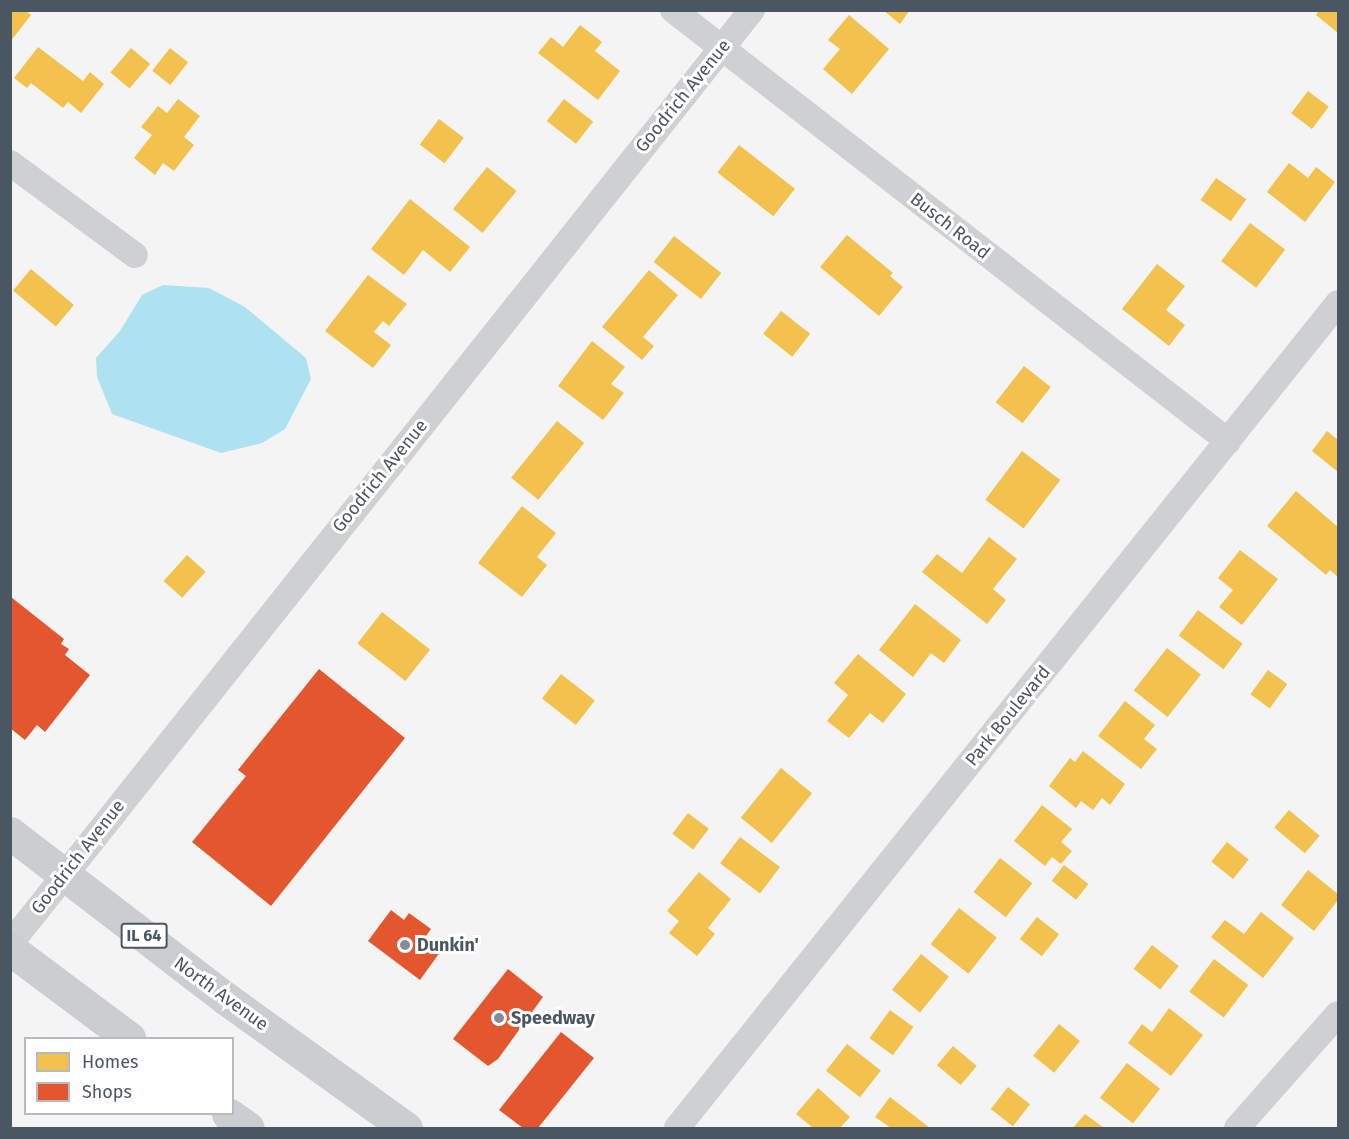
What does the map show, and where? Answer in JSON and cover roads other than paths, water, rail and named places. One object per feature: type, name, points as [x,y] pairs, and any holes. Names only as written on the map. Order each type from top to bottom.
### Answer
[{"type":"main road","name":"North Avenue","points":[[10,833],[225,998],[406,1128]]},
{"type":"main road","points":[[10,949],[128,1037]]},
{"type":"main road","points":[[231,1115],[248,1128]]},
{"type":"street","name":"Busch Road","points":[[673,10],[1228,441]]},
{"type":"street","name":"Goodrich Avenue","points":[[10,944],[752,10]]},
{"type":"street","points":[[10,163],[135,255]]},
{"type":"street","name":"Park Boulevard","points":[[677,1128],[1338,303]]},
{"type":"street","points":[[1237,1128],[1338,1014]]},
{"type":"water","points":[[163,285],[209,288],[245,307],[306,358],[311,379],[285,429],[262,443],[221,453],[112,414],[97,377],[96,358],[120,331],[142,295]]},
{"type":"place","name":"Dunkin'","points":[[405,945]]},
{"type":"place","name":"Speedway","points":[[499,1018]]}]
